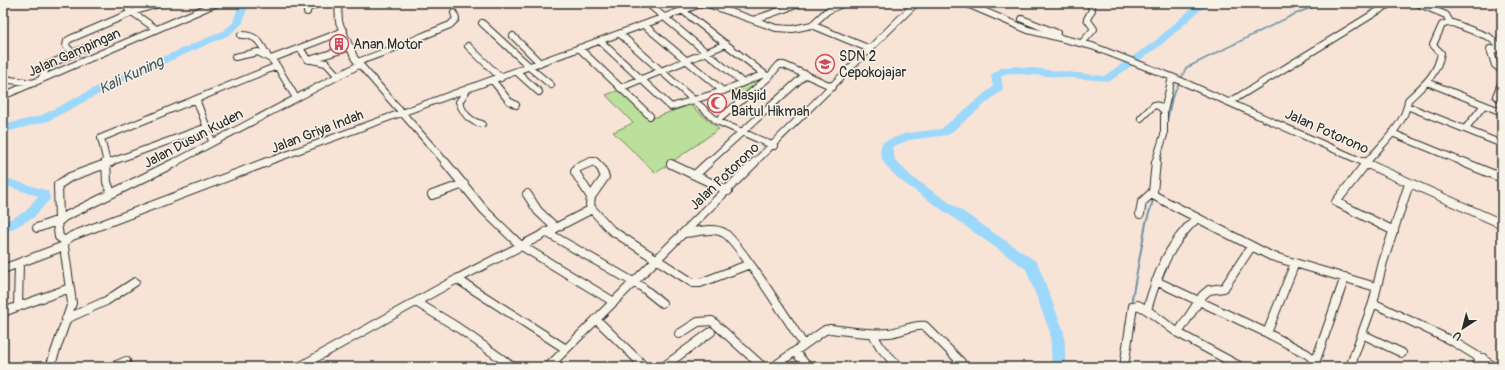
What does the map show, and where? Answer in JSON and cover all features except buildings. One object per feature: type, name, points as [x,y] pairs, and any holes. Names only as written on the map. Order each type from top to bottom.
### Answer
[{"type":"street","points":[[129,3],[127,4],[128,9],[156,29]]},
{"type":"street","points":[[73,53],[66,46],[67,41],[134,12],[161,3]]},
{"type":"street","name":"Jalan Gampingan","points":[[3,96],[217,3]]},
{"type":"street","points":[[307,12],[307,8],[319,3]]},
{"type":"street","points":[[338,3],[339,22],[358,63],[464,184],[484,210],[520,246],[614,302]]},
{"type":"street","points":[[647,3],[663,18],[742,82]]},
{"type":"street","points":[[704,3],[753,20],[783,28],[800,28],[812,25],[827,11],[844,3]]},
{"type":"street","name":"Jalan Griya Indah","points":[[3,269],[64,243],[72,236],[229,176],[502,78],[704,3]]},
{"type":"street","points":[[753,20],[796,5],[793,3]]},
{"type":"street","name":"Jalan Potorono","points":[[548,367],[774,146],[916,3]]},
{"type":"street","points":[[965,3],[974,5],[1028,30],[1083,42]]},
{"type":"street","points":[[1083,42],[1094,29],[1087,19],[1092,8],[1090,3]]},
{"type":"street","points":[[1230,102],[1391,3]]},
{"type":"street","points":[[1417,3],[1446,15],[1450,22],[1489,37],[1502,49]]},
{"type":"street","points":[[683,11],[766,76]]},
{"type":"street","name":"Jalan Dusun Kuden","points":[[37,228],[59,220],[111,193],[157,172],[212,141],[338,76],[358,63],[450,26],[456,19],[454,13]]},
{"type":"street","points":[[1022,19],[1060,35],[1083,42]]},
{"type":"street","points":[[1394,231],[1336,203],[1366,163],[1392,133],[1407,111],[1408,100],[1427,82],[1430,74],[1439,67],[1440,53],[1433,45],[1442,25],[1450,22]]},
{"type":"street","points":[[482,23],[551,85]]},
{"type":"street","points":[[644,25],[723,91]]},
{"type":"street","points":[[812,25],[829,34],[870,49]]},
{"type":"street","points":[[236,57],[257,52],[269,57],[300,48],[344,31]]},
{"type":"street","points":[[620,34],[662,70],[717,121],[774,146]]},
{"type":"street","points":[[241,35],[251,35],[258,39],[269,57],[277,66],[296,98]]},
{"type":"street","points":[[513,36],[540,63]]},
{"type":"street","points":[[600,41],[671,107],[678,107],[723,91],[742,82],[766,76]]},
{"type":"street","name":"Jalan Potorono","points":[[1083,42],[1184,82],[1366,163],[1409,184],[1502,224]]},
{"type":"street","points":[[620,88],[726,44]]},
{"type":"street","points":[[468,46],[502,78]]},
{"type":"street","points":[[308,60],[351,47]]},
{"type":"street","points":[[42,79],[48,65],[85,48]]},
{"type":"street","points":[[300,48],[308,60],[326,63],[338,76]]},
{"type":"street","points":[[580,49],[650,116]]},
{"type":"street","points":[[1502,49],[1490,49],[1495,65],[1502,71]]},
{"type":"street","points":[[717,121],[766,76],[781,65],[806,74],[833,87]]},
{"type":"street","points":[[111,193],[107,184],[105,165],[107,160],[100,141],[101,138],[277,66]]},
{"type":"street","points":[[517,72],[539,92]]},
{"type":"street","points":[[695,175],[806,74]]},
{"type":"street","points":[[3,76],[10,80],[34,83]]},
{"type":"street","points":[[1153,195],[1156,157],[1164,135],[1164,111],[1174,78]]},
{"type":"street","points":[[493,81],[509,101],[516,105]]},
{"type":"street","points":[[1502,81],[1496,96],[1502,100]]},
{"type":"street","points":[[1427,82],[1502,112]]},
{"type":"street","points":[[467,90],[459,102],[467,119],[482,124]]},
{"type":"street","points":[[196,99],[212,141]]},
{"type":"street","points":[[1141,118],[1154,105],[1159,106],[1164,111]]},
{"type":"street","points":[[1465,129],[1484,105]]},
{"type":"street","points":[[1407,106],[1502,144]]},
{"type":"street","points":[[48,366],[72,303],[64,243],[59,237],[57,223],[59,220],[58,185],[70,177],[207,127]]},
{"type":"street","points":[[1392,133],[1502,178]]},
{"type":"street","points":[[591,197],[578,180],[575,172],[577,168],[593,162],[599,165],[604,172],[605,177],[591,197],[590,205],[592,210],[611,230],[693,283],[700,283],[750,264]]},
{"type":"street","points":[[671,164],[728,191]]},
{"type":"street","points":[[432,195],[464,184]]},
{"type":"street","points":[[1350,367],[1373,303],[1376,287],[1409,184]]},
{"type":"street","points":[[527,194],[538,211],[556,228]]},
{"type":"street","points":[[1140,214],[1140,204],[1144,198],[1153,195],[1271,256],[1376,287]]},
{"type":"street","points":[[300,367],[457,279],[546,232],[592,210]]},
{"type":"street","points":[[1147,310],[1156,281],[1175,240],[1188,225],[1198,218]]},
{"type":"street","points":[[685,233],[715,230],[726,233],[750,264],[804,345]]},
{"type":"street","points":[[546,232],[635,283],[662,303]]},
{"type":"street","points":[[1178,333],[1202,296],[1209,290],[1224,288],[1251,246]]},
{"type":"street","points":[[18,307],[19,263]]},
{"type":"street","points":[[1267,333],[1295,263]]},
{"type":"street","points":[[1316,365],[1345,277]]},
{"type":"street","points":[[457,279],[566,349]]},
{"type":"street","points":[[1156,281],[1267,333],[1307,354],[1316,365]]},
{"type":"street","points":[[66,319],[106,301],[135,282]]},
{"type":"street","points":[[3,312],[70,288]]},
{"type":"street","points":[[416,302],[457,327],[513,367]]},
{"type":"street","points":[[1373,303],[1454,342],[1483,358],[1495,367]]},
{"type":"street","points":[[1124,367],[1133,306],[1138,305],[1178,333],[1241,367]]},
{"type":"street","points":[[596,319],[645,367]]},
{"type":"street","points":[[679,334],[697,322],[704,320],[712,321],[763,367]]},
{"type":"street","points":[[773,367],[825,330],[830,329],[874,334],[891,332],[920,325],[925,326],[961,362],[961,367]]},
{"type":"street","points":[[663,367],[711,332]]},
{"type":"street","points":[[1362,334],[1402,354]]},
{"type":"street","points":[[875,338],[881,348],[898,367]]},
{"type":"street","points":[[795,352],[808,367]]},
{"type":"street","points":[[1474,367],[1483,358]]},
{"type":"street","points":[[112,367],[126,361]]},
{"type":"street","points":[[3,365],[10,367]]},
{"type":"green space","points":[[757,78],[762,82],[738,100],[728,90]]},
{"type":"green space","points":[[619,90],[650,119],[690,105],[719,129],[656,173],[613,132],[633,123],[606,95]]},
{"type":"waterway","name":"Kali Kuning","points":[[3,129],[44,119],[64,110],[116,81],[226,33],[237,24],[244,3]]},
{"type":"waterway","points":[[1059,367],[1057,332],[1032,266],[908,180],[895,169],[889,161],[886,151],[887,145],[907,137],[944,132],[998,88],[996,75],[1005,70],[1013,69],[1106,79],[1158,43],[1200,6],[1200,3]]},
{"type":"waterway","points":[[1167,122],[1172,98],[1186,68],[1293,15],[1322,3]]},
{"type":"waterway","points":[[1160,163],[1162,150]]},
{"type":"waterway","points":[[1159,171],[1160,162]]},
{"type":"waterway","name":"Kali Kuning","points":[[3,181],[44,194],[44,199],[30,214],[3,229]]},
{"type":"waterway","points":[[1131,304],[1146,223],[1154,197]]},
{"type":"place","name":"Anan Motor","points":[[339,44]]},
{"type":"place","name":"SDN 2 Cepokojajar","points":[[825,64]]},
{"type":"place","name":"Masjid Baitul Hikmah","points":[[717,103]]}]
